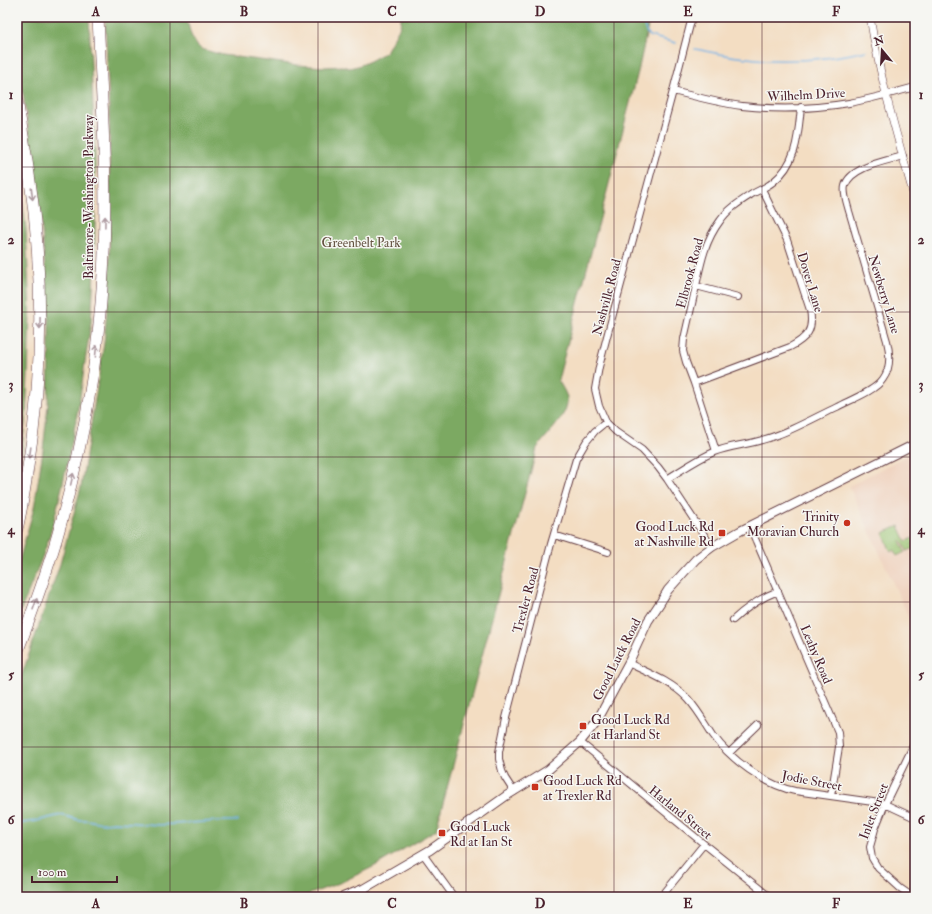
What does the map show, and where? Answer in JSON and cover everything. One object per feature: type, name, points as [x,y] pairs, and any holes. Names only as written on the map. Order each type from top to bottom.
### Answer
[{"type":"highway","name":"Baltimore-Washington Parkway","points":[[17,654],[45,576],[65,509],[78,454],[95,362],[100,313],[105,216],[104,147],[98,17]]},
{"type":"highway","points":[[17,100],[35,223],[40,313],[36,402],[31,448],[17,529]]},
{"type":"main road","name":"Good Luck Road","points":[[343,897],[363,889],[430,850],[548,770],[580,742],[597,721],[648,622],[660,602],[668,590],[696,559],[712,547],[750,526],[915,444]]},
{"type":"street","name":"Nashville Road","points":[[692,17],[599,367],[595,389],[599,406],[606,422],[616,432],[642,450],[658,467],[712,547]]},
{"type":"street","points":[[870,17],[876,52],[915,200]]},
{"type":"street","name":"Wilhelm Drive","points":[[673,91],[741,106],[784,109],[849,103],[915,87]]},
{"type":"street","name":"Elbrook Road","points":[[716,451],[683,351],[684,339],[702,256],[720,219],[741,201],[772,182],[788,167],[795,150],[801,108]]},
{"type":"street","name":"Newberry Lane","points":[[667,480],[694,462],[716,451],[762,440],[795,428],[868,391],[882,380],[889,365],[890,357],[888,341],[849,211],[845,186],[848,180],[858,170],[903,156]]},
{"type":"street","name":"Dover Lane","points":[[694,383],[790,347],[804,338],[810,330],[810,310],[787,240],[762,189]]},
{"type":"street","points":[[696,286],[738,297]]},
{"type":"street","name":"Trexler Road","points":[[514,792],[502,771],[499,752],[515,681],[576,459],[586,442],[595,431],[606,422]]},
{"type":"street","name":"Leahy Road","points":[[750,526],[838,732],[839,747],[831,796]]},
{"type":"street","points":[[554,535],[608,552]]},
{"type":"street","points":[[733,620],[754,602],[778,591]]},
{"type":"street","name":"Jodie Street","points":[[628,663],[658,677],[684,696],[695,707],[713,735],[729,753],[754,773],[775,785],[784,789],[818,795],[885,804],[915,818]]},
{"type":"street","points":[[729,753],[758,725]]},
{"type":"street","name":"Harland Street","points":[[580,742],[704,844],[761,894],[770,897]]},
{"type":"street","name":"Inlet Street","points":[[913,897],[900,888],[878,868],[870,855],[870,847],[885,804],[915,742]]},
{"type":"street","points":[[661,897],[704,844]]},
{"type":"street","points":[[423,854],[454,897]]},
{"type":"street","points":[[363,889],[368,897]]},
{"type":"shaded area","points":[[915,451],[915,631],[849,486]]},
{"type":"green space","points":[[17,17],[89,17],[95,154],[95,197],[91,323],[75,425],[52,528],[17,621],[17,568],[34,508],[48,405],[49,318],[41,220],[17,52]]},
{"type":"green space","name":"Greenbelt Park","points":[[105,17],[186,17],[191,35],[201,49],[223,55],[297,65],[325,67],[342,66],[349,68],[370,61],[386,52],[400,26],[401,17],[650,17],[638,72],[558,380],[567,397],[567,404],[561,418],[537,448],[436,830],[375,866],[342,882],[302,897],[17,897],[17,689],[60,564],[81,487],[104,343],[109,288],[110,198],[109,104]]},
{"type":"green space","points":[[17,164],[26,229],[30,313],[26,415],[17,486]]},
{"type":"green space","points":[[899,526],[906,541],[913,538],[915,543],[912,544],[914,548],[907,551],[902,541],[900,541],[905,552],[897,556],[895,550],[891,552],[883,533]]},
{"type":"waterway","points":[[642,17],[645,29],[649,36],[676,43]]},
{"type":"waterway","points":[[695,49],[734,57],[762,60],[806,60],[836,57],[866,51]]},
{"type":"waterway","points":[[17,823],[36,821],[61,815],[79,820],[104,823],[114,822],[159,825],[238,821]]},
{"type":"place","name":"Trinity Moravian Church","points":[[847,523]]},
{"type":"place","name":"Good Luck Rd at Nashville Rd","points":[[722,533]]},
{"type":"place","name":"Good Luck Rd at Harland St","points":[[583,726]]},
{"type":"place","name":"Good Luck Rd at Trexler Rd","points":[[535,787]]},
{"type":"place","name":"Good Luck Rd at Ian St","points":[[442,833]]}]
